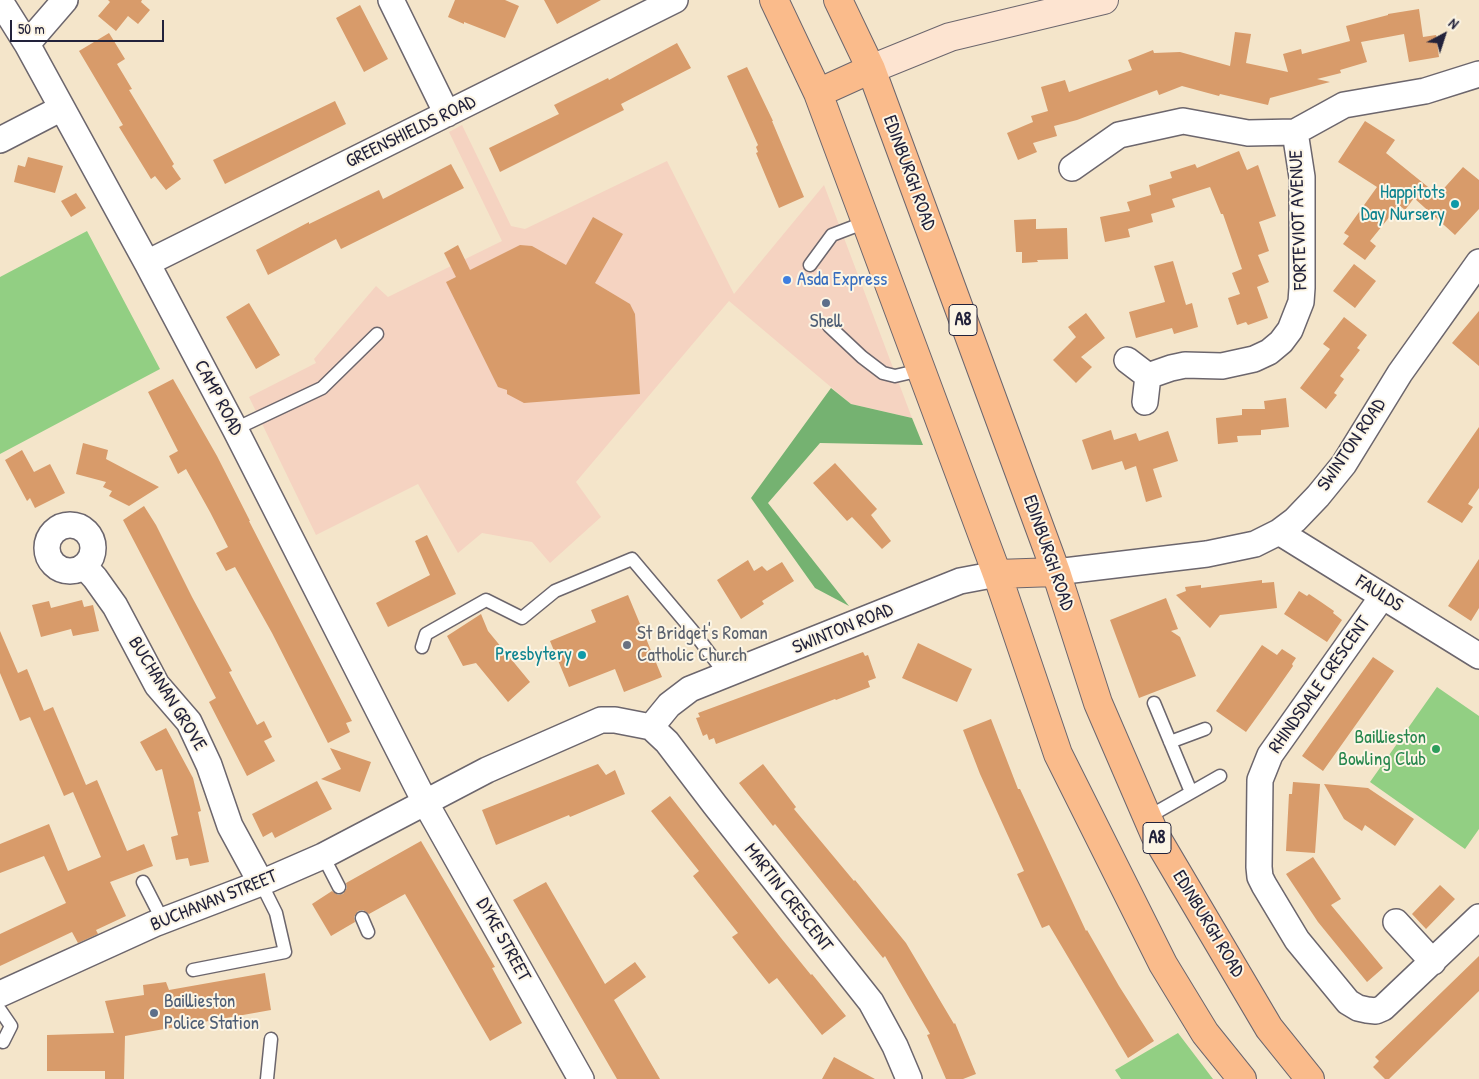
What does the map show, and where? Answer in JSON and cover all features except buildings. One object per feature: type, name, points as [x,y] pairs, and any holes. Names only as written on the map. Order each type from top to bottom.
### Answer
[{"type":"main road","points":[[774,0],[818,93],[997,574],[1058,754],[1162,964],[1205,1033],[1242,1079]]},
{"type":"main road","name":"EDINBURGH ROAD","points":[[838,0],[870,69],[1056,572],[1098,703],[1155,835],[1269,1028],[1310,1079]]},
{"type":"main road","points":[[818,93],[870,69]]},
{"type":"main road","points":[[997,574],[1056,572]]},
{"type":"street","points":[[27,44],[66,0]]},
{"type":"street","points":[[390,0],[447,114]]},
{"type":"street","name":"GREENSHIELDS ROAD","points":[[148,263],[675,0]]},
{"type":"street","points":[[870,69],[950,37],[1104,0]]},
{"type":"street","name":"CAMP ROAD","points":[[0,1],[27,44],[148,263],[235,429],[425,802]]},
{"type":"street","points":[[1072,168],[1119,135],[1183,121],[1248,133],[1295,132],[1344,104],[1425,91],[1479,74]]},
{"type":"street","points":[[0,140],[62,108]]},
{"type":"street","name":"FORTEVIOT AVENUE","points":[[1148,376],[1185,365],[1222,366],[1254,359],[1275,347],[1290,330],[1301,302],[1302,288],[1302,177],[1295,132]]},
{"type":"street","name":"SWINTON ROAD","points":[[1056,572],[1207,554],[1255,544],[1279,532],[1295,520],[1340,471],[1400,373],[1479,262]]},
{"type":"street","points":[[1127,360],[1148,376],[1145,402]]},
{"type":"street","name":"FAULDS","points":[[1279,532],[1479,656]]},
{"type":"street","name":"BUCHANAN GROVE","points":[[84,566],[115,606],[157,685],[189,722],[210,764],[230,826],[261,883]]},
{"type":"street","name":"SWINTON ROAD","points":[[651,727],[668,705],[690,689],[960,582],[997,574]]},
{"type":"street","name":"RHINDSDALE CRESCENT","points":[[1382,596],[1270,755],[1260,780],[1259,867],[1264,885],[1297,940],[1348,1002],[1358,1008],[1376,1011],[1383,1008],[1479,917]]},
{"type":"street","points":[[425,802],[488,770],[601,720],[615,720],[651,727]]},
{"type":"street","name":"MARTIN CRESCENT","points":[[651,727],[668,742],[714,805],[871,1002],[895,1046],[910,1079]]},
{"type":"street","name":"BUCHANAN STREET","points":[[0,994],[163,921],[261,883],[323,856],[425,802]]},
{"type":"street","name":"DYKE STREET","points":[[425,802],[581,1079]]},
{"type":"street","points":[[1396,922],[1433,962]]},
{"type":"lane","points":[[810,265],[832,235],[866,222]]},
{"type":"lane","points":[[829,326],[862,357],[883,373],[895,376],[921,370]]},
{"type":"lane","points":[[235,429],[322,388],[377,334]]},
{"type":"lane","points":[[422,646],[426,634],[486,600],[522,618],[555,591],[632,560],[692,630],[726,675]]},
{"type":"lane","points":[[1154,703],[1191,792]]},
{"type":"lane","points":[[1170,742],[1205,729]]},
{"type":"lane","points":[[1148,817],[1220,776]]},
{"type":"lane","points":[[323,856],[339,887]]},
{"type":"lane","points":[[143,882],[163,921]]},
{"type":"lane","points":[[193,970],[285,952],[276,913],[261,883]]},
{"type":"lane","points":[[362,918],[368,932]]},
{"type":"lane","points":[[0,1010],[11,1026],[3,1042]]},
{"type":"lane","points":[[267,1079],[271,1039]]},
{"type":"shaded area","points":[[462,125],[511,226],[525,229],[667,161],[734,294],[824,185],[912,418],[851,404],[729,301],[576,482],[601,517],[550,563],[532,542],[482,533],[458,553],[418,484],[316,535],[249,397],[316,363],[314,359],[376,286],[388,297],[502,241],[449,132]]},
{"type":"green space","points":[[87,231],[160,369],[0,454],[0,277]]},
{"type":"green space","points":[[831,388],[851,404],[912,418],[923,445],[820,443],[768,503],[849,606],[815,588],[751,498]]},
{"type":"green space","name":"Baillieston Bowling Club","points":[[1437,687],[1479,716],[1479,829],[1465,849],[1370,782]]},
{"type":"green space","points":[[1178,1033],[1213,1079],[1121,1079],[1115,1070]]},
{"type":"place","name":"Happitots Day Nursery","points":[[1455,204]]},
{"type":"place","name":"Asda Express","points":[[787,280]]},
{"type":"place","name":"Shell","points":[[826,303]]},
{"type":"place","name":"St Bridget's Roman Catholic Church","points":[[627,645]]},
{"type":"place","name":"Presbytery","points":[[582,655]]},
{"type":"place","name":"Baillieston Bowling Club","points":[[1436,749]]},
{"type":"place","name":"Baillieston Police Station","points":[[154,1013]]}]
